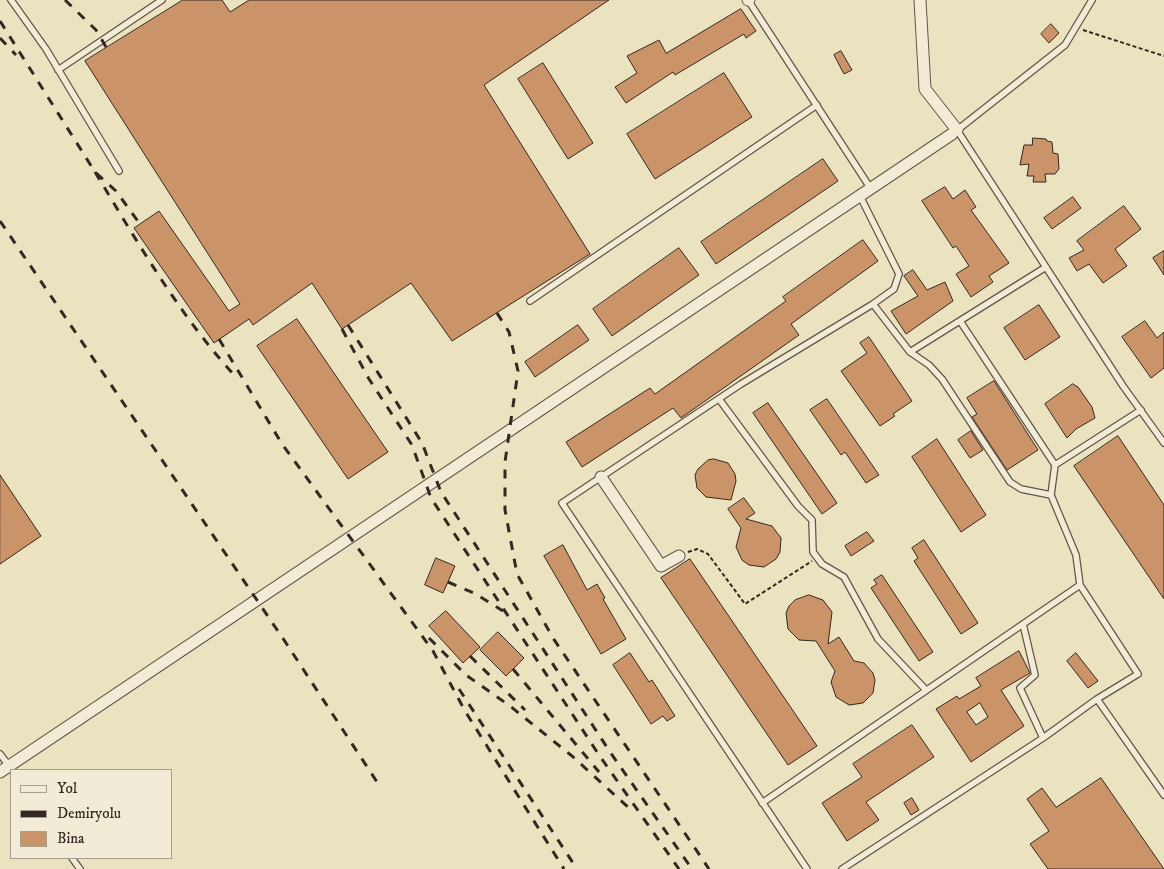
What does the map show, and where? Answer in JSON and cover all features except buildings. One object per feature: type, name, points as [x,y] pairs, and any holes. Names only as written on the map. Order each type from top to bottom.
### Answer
[{"type":"street","points":[[7,769],[955,132],[924,89],[920,0]]},
{"type":"street","points":[[601,477],[661,566],[679,556]]},
{"type":"lane","points":[[11,0],[58,70],[119,170]]},
{"type":"lane","points":[[58,70],[162,0]]},
{"type":"lane","points":[[749,0],[871,189]]},
{"type":"lane","points":[[1092,0],[1065,45],[955,132],[1164,443]]},
{"type":"lane","points":[[530,301],[817,105]]},
{"type":"lane","points":[[806,869],[564,510],[562,503],[719,399],[891,293],[897,284],[898,268],[860,196]]},
{"type":"lane","points":[[910,352],[1046,267]]},
{"type":"lane","points":[[873,304],[910,352],[929,366],[942,379],[1010,482],[1021,489],[1051,495]]},
{"type":"lane","points":[[842,869],[1043,738],[1097,699],[1138,674],[1080,585],[1076,555],[1051,495],[1055,465],[960,321]]},
{"type":"lane","points":[[719,399],[798,506],[812,520],[813,552],[817,558],[822,564],[844,577],[878,639],[926,690]]},
{"type":"lane","points":[[1055,465],[1141,410]]},
{"type":"lane","points":[[762,804],[1080,585]]},
{"type":"lane","points":[[1024,624],[1035,675],[1020,688],[1043,738]]},
{"type":"lane","points":[[1097,699],[1164,795]]},
{"type":"lane","points":[[0,754],[7,769]]},
{"type":"path","points":[[1076,28],[1164,56]]},
{"type":"path","points":[[679,556],[696,550],[708,554],[745,604],[817,558]]},
{"type":"railway","points":[[65,0],[96,30],[106,47]]},
{"type":"railway","points":[[0,21],[95,172],[116,191],[140,224]]},
{"type":"railway","points":[[0,38],[16,55]]},
{"type":"railway","points":[[95,172],[161,279],[197,330],[237,378]]},
{"type":"railway","points":[[0,221],[286,643],[379,785]]},
{"type":"railway","points":[[497,313],[509,332],[518,371],[505,462],[505,510],[517,574],[553,638],[709,869]]},
{"type":"railway","points":[[348,325],[422,443],[441,492],[610,752],[692,869]]},
{"type":"railway","points":[[342,329],[369,379],[412,445],[431,498],[599,755],[679,869]]},
{"type":"railway","points":[[219,339],[282,444],[433,651],[465,711],[564,869]]},
{"type":"railway","points":[[448,582],[474,593],[503,611]]},
{"type":"railway","points":[[429,638],[466,675],[510,706],[572,756],[630,809]]},
{"type":"railway","points":[[470,656],[525,710]]},
{"type":"railway","points":[[513,669],[599,772]]},
{"type":"railway","points":[[459,689],[577,869]]}]
